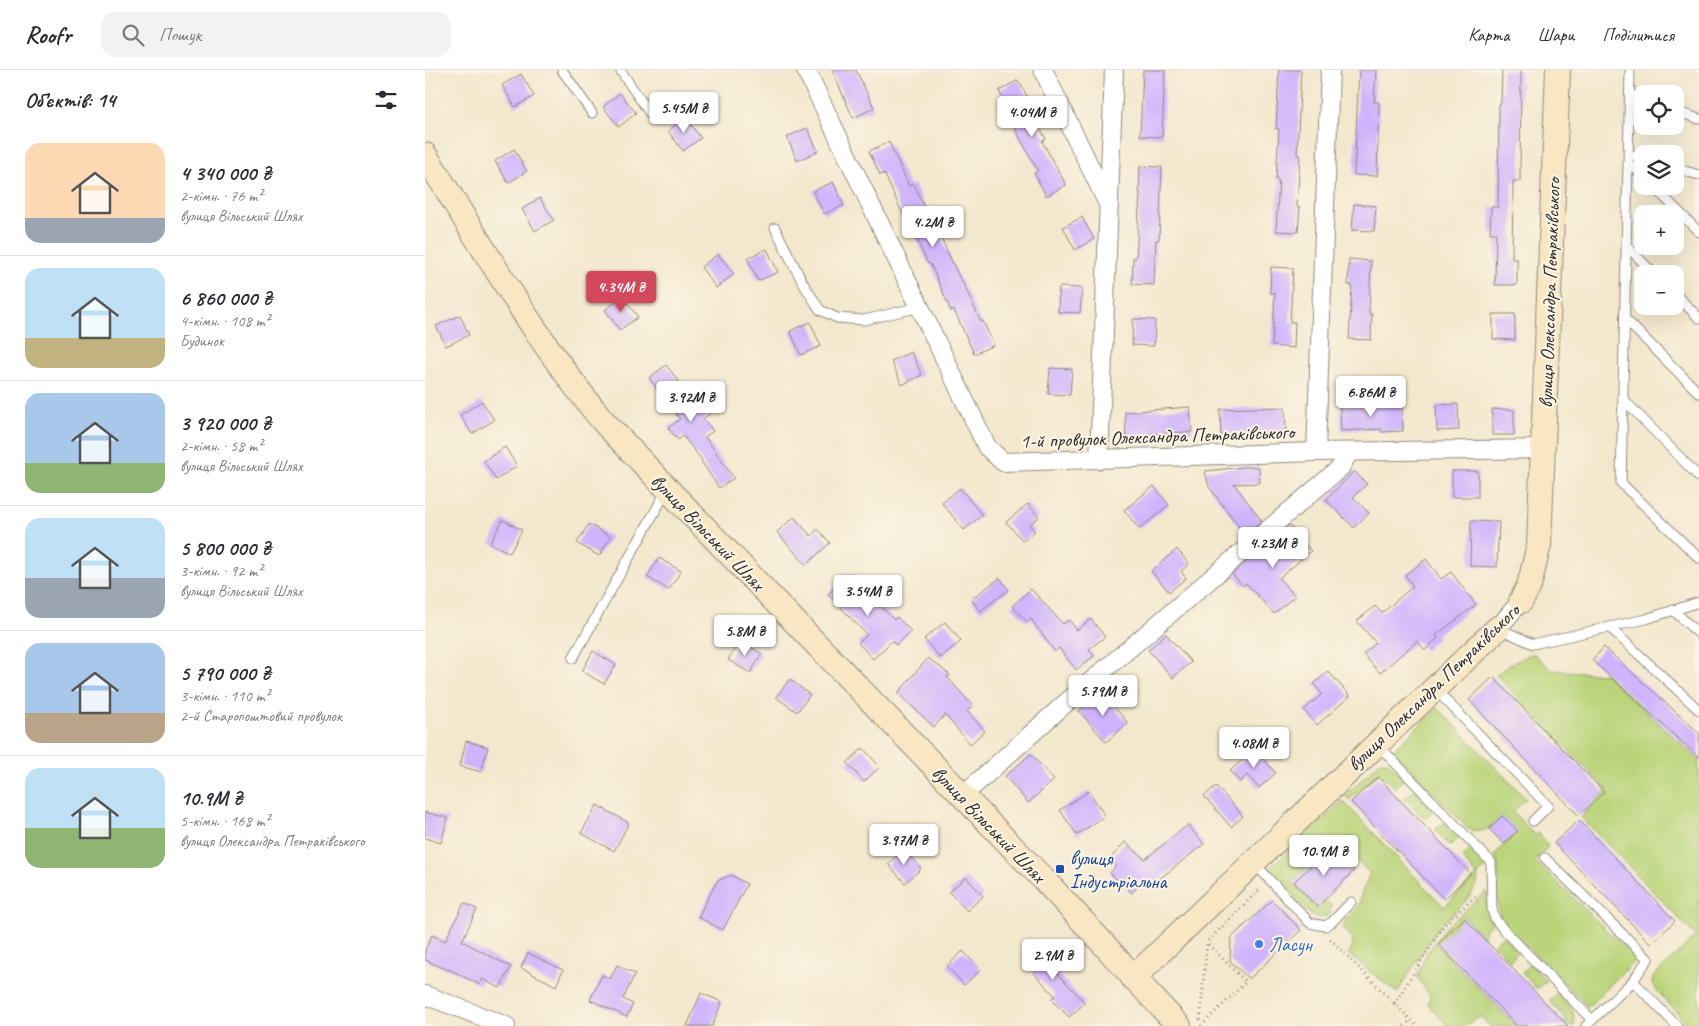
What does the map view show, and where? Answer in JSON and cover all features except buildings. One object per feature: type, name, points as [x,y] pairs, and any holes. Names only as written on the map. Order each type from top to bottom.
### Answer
[{"type":"street","name":"1-й провулок Олександра Петраківського","points":[[806,70],[987,447],[1003,462],[1316,452],[1542,449]]},
{"type":"street","points":[[1043,70],[1110,208]]},
{"type":"street","points":[[1099,460],[1114,70]]},
{"type":"street","points":[[1316,452],[1330,70]]},
{"type":"street","name":"вулиця Олександра Петраківського","points":[[1133,978],[1498,628],[1521,601],[1529,586],[1539,544],[1558,70]]},
{"type":"street","name":"вулиця Вільський Шлях","points":[[425,155],[540,338],[603,420],[1047,884],[1179,1026]]},
{"type":"street","points":[[962,796],[1068,701],[1340,468],[1349,452]]},
{"type":"street","points":[[425,995],[506,1026]]},
{"type":"lane","points":[[561,70],[592,112]]},
{"type":"lane","points":[[620,70],[653,118]]},
{"type":"lane","points":[[1631,70],[1621,483],[1699,558]]},
{"type":"lane","points":[[1630,94],[1634,96]]},
{"type":"lane","points":[[1684,114],[1699,119]]},
{"type":"lane","points":[[1629,159],[1634,159]]},
{"type":"lane","points":[[1629,159],[1634,165]]},
{"type":"lane","points":[[1684,171],[1699,175]]},
{"type":"lane","points":[[1662,195],[1699,232]]},
{"type":"lane","points":[[775,228],[803,283],[820,310],[837,318],[864,320],[920,307]]},
{"type":"lane","points":[[1627,246],[1645,265]]},
{"type":"lane","points":[[1684,303],[1699,318]]},
{"type":"lane","points":[[1625,319],[1699,394]]},
{"type":"lane","points":[[1623,399],[1699,477]]},
{"type":"lane","points":[[573,658],[667,489]]},
{"type":"lane","points":[[1498,628],[1533,644],[1645,619],[1699,602]]},
{"type":"lane","points":[[1673,610],[1699,634]]},
{"type":"lane","points":[[1609,627],[1699,710]]},
{"type":"lane","points":[[1434,688],[1548,806],[1533,821]]},
{"type":"lane","points":[[1376,743],[1491,862],[1492,910],[1495,919],[1589,1023],[1633,981],[1648,959],[1545,858]]},
{"type":"lane","points":[[1253,862],[1310,923],[1317,926],[1325,926],[1332,922],[1351,902]]},
{"type":"lane","points":[[1633,981],[1677,1026]]},
{"type":"path","points":[[1200,1026],[1207,942],[1269,880]]},
{"type":"path","points":[[1394,1004],[1444,925],[1492,881]]},
{"type":"path","points":[[1317,926],[1417,1026]]},
{"type":"path","points":[[1200,1026],[1246,982],[1207,942]]},
{"type":"path","points":[[1404,1026],[1411,1020]]},
{"type":"green space","points":[[1533,653],[1551,670],[1605,674],[1699,760],[1699,1026],[1689,1026],[1652,985],[1653,977],[1696,936],[1581,817],[1607,790],[1496,675],[1509,665]]},
{"type":"green space","points":[[1438,708],[1526,799],[1513,812],[1535,836],[1539,833],[1548,847],[1535,861],[1636,959],[1588,1007],[1503,923],[1500,916],[1498,866],[1495,855],[1517,831],[1502,816],[1491,827],[1483,831],[1467,828],[1393,750]]},
{"type":"green space","points":[[1382,761],[1388,762],[1404,779],[1395,788],[1379,772],[1349,800],[1345,796]]},
{"type":"green space","points":[[1414,789],[1434,811],[1425,819],[1405,798]]},
{"type":"green space","points":[[1343,801],[1444,907],[1477,875],[1462,858],[1470,850],[1486,867],[1478,875],[1477,884],[1469,897],[1442,924],[1428,943],[1397,993],[1348,954],[1353,940],[1343,927],[1347,917],[1359,905],[1370,873],[1336,841],[1292,882],[1317,909],[1327,901],[1331,905],[1330,914],[1321,918],[1311,915],[1269,869]]},
{"type":"green space","points":[[1444,822],[1459,837],[1450,846],[1435,830]]},
{"type":"green space","points":[[1487,891],[1487,910],[1492,924],[1484,930],[1486,934],[1483,937],[1464,917],[1436,944],[1516,1026],[1490,1026],[1481,1017],[1473,1020],[1466,1026],[1448,1026],[1428,1004],[1430,996],[1418,978],[1418,973],[1427,953],[1447,926]]},
{"type":"green space","points":[[1503,936],[1518,952],[1510,961],[1494,944]]},
{"type":"green space","points":[[1530,964],[1546,981],[1537,989],[1522,973]]},
{"type":"green space","points":[[1557,993],[1573,1011],[1574,1026],[1567,1026],[1565,1018],[1549,1001]]},
{"type":"place","name":"вулиця Індустріальна","points":[[1060,869]]},
{"type":"place","name":"Ласун","points":[[1259,944]]}]
